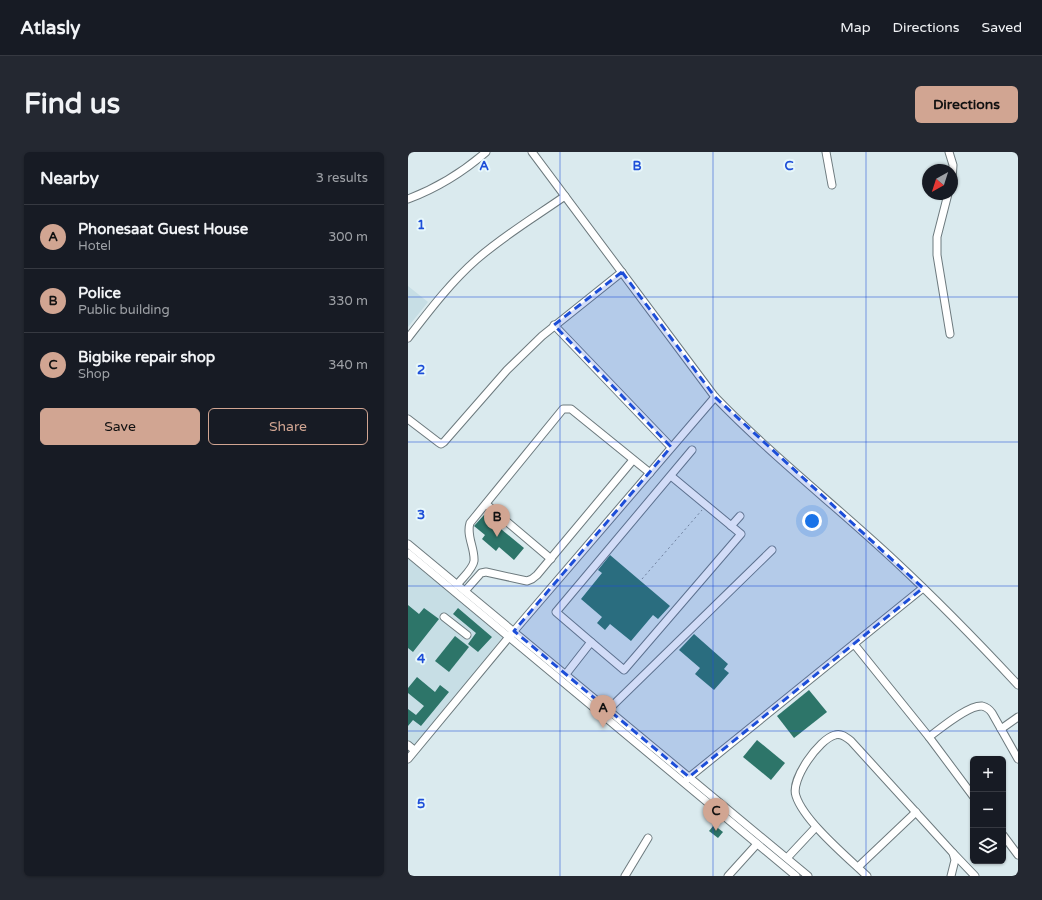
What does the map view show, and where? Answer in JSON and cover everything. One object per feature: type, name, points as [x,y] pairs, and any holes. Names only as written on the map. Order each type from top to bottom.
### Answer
[{"type":"street","points":[[408,199],[444,182],[471,166],[486,152]]},
{"type":"street","points":[[532,152],[715,397],[747,428],[889,555],[971,635],[1018,685]]},
{"type":"street","points":[[826,152],[832,185]]},
{"type":"street","points":[[949,152],[953,164]]},
{"type":"street","points":[[408,338],[436,301],[476,260],[565,196]]},
{"type":"street","points":[[946,200],[937,237],[937,255],[950,334]]},
{"type":"street","points":[[408,419],[442,444],[507,370],[554,325],[622,272]]},
{"type":"street","points":[[554,325],[671,448]]},
{"type":"street","points":[[408,759],[514,631],[715,397]]},
{"type":"street","points":[[457,584],[474,561],[468,529],[470,523],[563,409],[571,408],[650,473]]},
{"type":"street","points":[[671,476],[741,534],[624,670],[556,612],[692,450]]},
{"type":"street","points":[[465,591],[481,573],[486,572],[527,581],[537,576],[633,460]]},
{"type":"street","points":[[486,504],[551,559]]},
{"type":"street","points":[[731,526],[740,516]]},
{"type":"street","points":[[408,544],[808,876]]},
{"type":"street","points":[[608,710],[772,550]]},
{"type":"street","points":[[408,553],[796,876]]},
{"type":"street","points":[[684,783],[689,777],[923,588]]},
{"type":"street","points":[[444,617],[467,635]]},
{"type":"street","points":[[566,674],[591,642]]},
{"type":"street","points":[[854,644],[929,737],[970,792]]},
{"type":"street","points":[[929,737],[966,711],[982,706],[992,713],[1018,759]]},
{"type":"street","points":[[1001,730],[1018,717]]},
{"type":"street","points":[[866,876],[816,827],[800,806],[795,795],[794,788],[799,773],[812,754],[828,738],[836,734],[843,735],[851,741],[975,876]]},
{"type":"street","points":[[408,744],[414,750]]},
{"type":"street","points":[[858,867],[916,812]]},
{"type":"street","points":[[787,858],[816,827]]},
{"type":"street","points":[[625,876],[648,838]]},
{"type":"street","points":[[1006,839],[1018,855]]},
{"type":"street","points":[[728,876],[757,844]]},
{"type":"street","points":[[951,876],[954,860],[953,853]]},
{"type":"path","points":[[642,579],[706,505]]},
{"type":"highlighted area","points":[[622,272],[715,397],[923,588],[689,777],[514,631],[671,447],[554,325]]},
{"type":"shaded area","points":[[408,286],[428,302],[408,327]]},
{"type":"shaded area","points":[[408,553],[509,638],[408,759]]},
{"type":"building","points":[[484,515],[524,548],[514,560],[499,547],[496,551],[482,539],[485,535],[474,526]]},
{"type":"building","points":[[610,555],[670,606],[658,619],[653,615],[631,641],[610,624],[605,630],[597,623],[602,617],[581,599],[602,573],[598,570]]},
{"type":"building","points":[[408,605],[419,614],[424,608],[439,619],[413,652],[408,648]]},
{"type":"building","points":[[458,608],[492,637],[478,652],[468,644],[476,633],[453,614]]},
{"type":"building","points":[[694,634],[728,664],[724,669],[729,673],[714,690],[695,674],[700,668],[679,650]]},
{"type":"building","points":[[455,636],[469,647],[449,672],[435,661]]},
{"type":"building","points":[[417,677],[435,692],[440,685],[449,692],[421,726],[413,720],[408,726],[408,709],[416,715],[424,706],[408,693],[408,688]]},
{"type":"building","points":[[809,690],[827,712],[794,738],[777,716]]},
{"type":"building","points":[[757,740],[785,763],[771,780],[743,757]]},
{"type":"building","points":[[714,825],[723,832],[718,838],[709,831]]},
{"type":"place","name":"Police","points":[[497,537]]},
{"type":"place","name":"Phonesaat Guest House","points":[[603,728]]},
{"type":"place","name":"Bigbike repair shop","points":[[716,831]]}]
